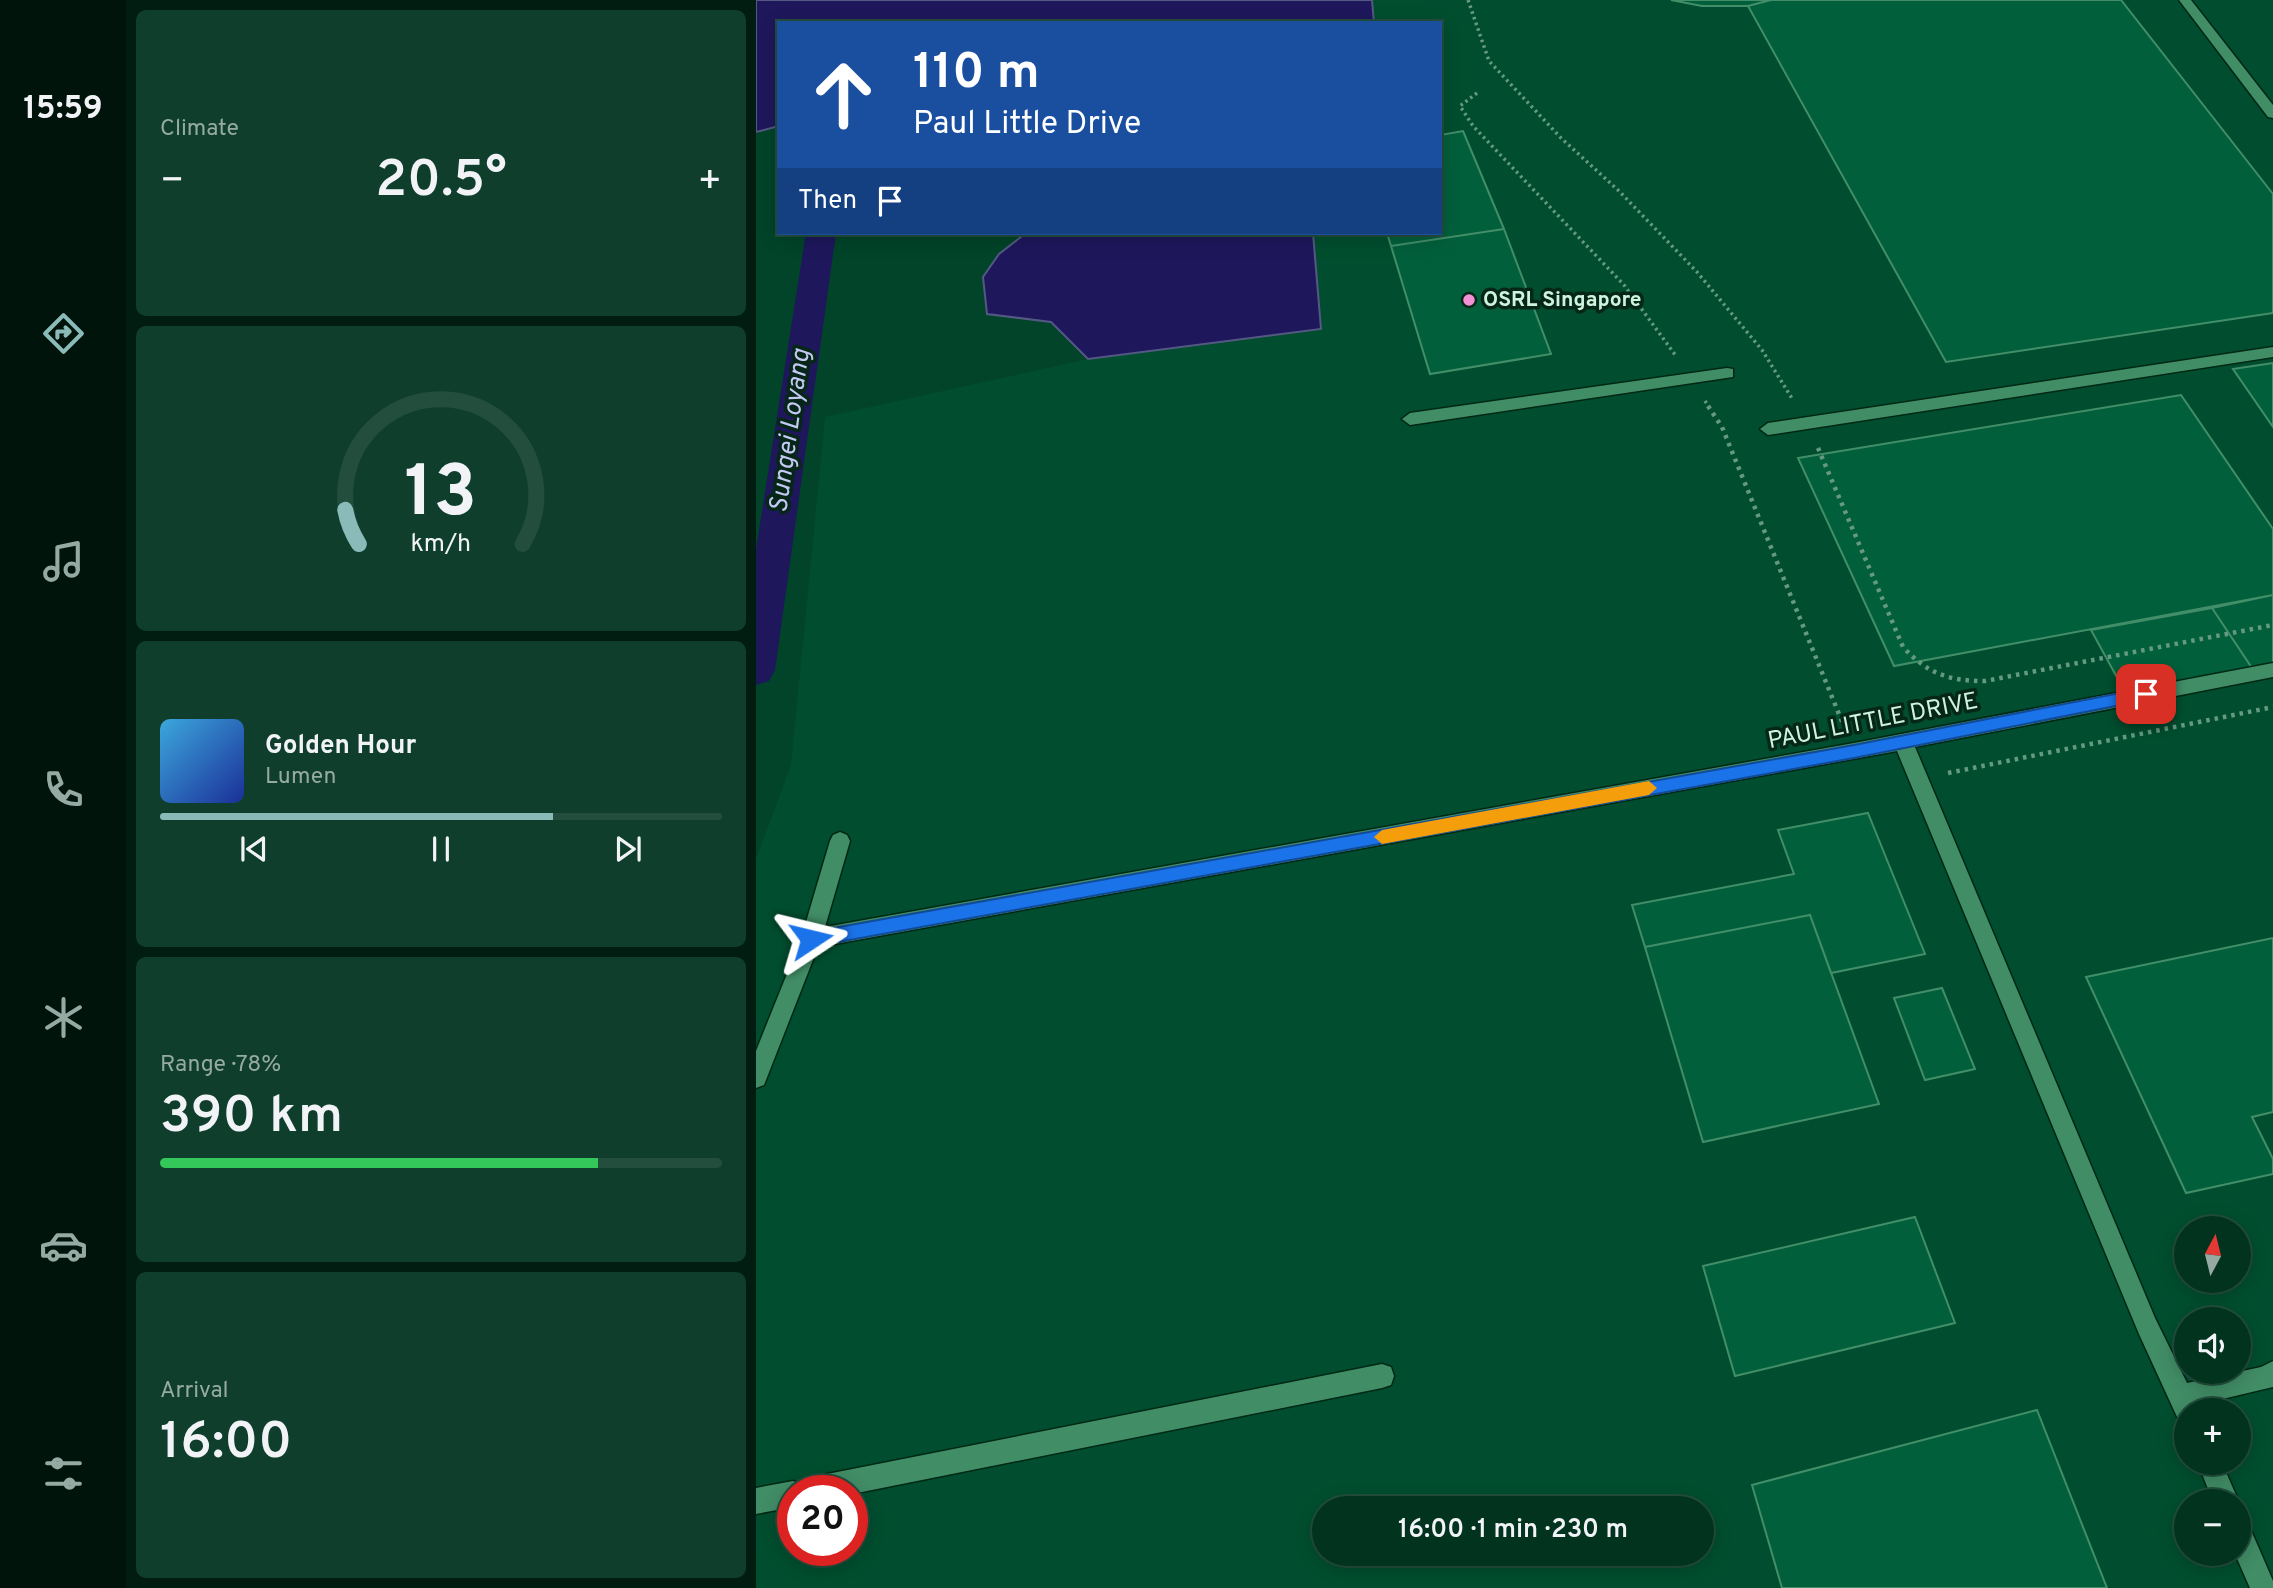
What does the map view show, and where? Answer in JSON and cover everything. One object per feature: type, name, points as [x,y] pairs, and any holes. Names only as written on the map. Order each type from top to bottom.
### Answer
[{"type":"lane","points":[[2185,0],[2273,114]]},
{"type":"lane","points":[[1768,429],[2273,352]]},
{"type":"lane","points":[[1410,419],[1727,373]]},
{"type":"lane","name":"PAUL LITTLE DRIVE","points":[[811,939],[1903,742],[2273,670]]},
{"type":"lane","points":[[1903,742],[2147,1326],[2181,1398]]},
{"type":"lane","points":[[756,1078],[811,939],[840,841]]},
{"type":"lane","points":[[2203,1398],[2266,1378],[2273,1373]]},
{"type":"lane","points":[[868,1479],[1382,1376]]},
{"type":"lane","points":[[756,1501],[777,1497]]},
{"type":"lane","points":[[2251,1560],[2263,1588]]},
{"type":"path","points":[[1919,779],[2273,707]]},
{"type":"shaded area","points":[[756,0],[1372,0],[1374,21],[777,21],[777,127],[756,132]]},
{"type":"shaded area","points":[[1372,0],[2273,0],[2273,1588],[756,1588],[756,859],[791,765],[825,417],[1088,359],[1321,329],[1313,235],[1442,235],[1442,21],[1374,21]]},
{"type":"shaded area","points":[[1023,235],[1313,235],[1321,329],[1088,359],[1051,322],[987,314],[983,277],[999,254]]},
{"type":"building","points":[[1671,0],[1771,0],[1748,6],[1702,6]]},
{"type":"building","points":[[1771,0],[2121,0],[2273,194],[2273,313],[1946,362],[1748,6]]},
{"type":"building","name":"OSRL Singapore","points":[[1463,131],[1504,229],[1391,246],[1388,235],[1442,235],[1442,135]]},
{"type":"building","name":"OSRL Singapore","points":[[1504,229],[1551,354],[1430,374],[1391,246]]},
{"type":"building","points":[[2273,363],[2273,427],[2233,369]]},
{"type":"building","points":[[2181,395],[2273,529],[2273,595],[1894,666],[1798,458]]},
{"type":"building","points":[[2273,595],[2273,663],[2252,668],[2212,608]]},
{"type":"building","points":[[2212,608],[2252,668],[2125,692],[2091,630]]},
{"type":"building","points":[[1868,813],[1925,954],[1831,973],[1810,915],[1645,947],[1632,905],[1794,874],[1778,830]]},
{"type":"building","points":[[1810,915],[1879,1104],[1703,1142],[1645,947]]},
{"type":"building","points":[[2273,938],[2273,1112],[2252,1117],[2273,1159],[2273,1174],[2186,1193],[2086,977]]},
{"type":"building","points":[[1942,988],[1975,1069],[1925,1080],[1894,998]]},
{"type":"building","points":[[1915,1217],[1955,1323],[1735,1376],[1703,1266]]},
{"type":"building","points":[[2037,1410],[2107,1588],[1782,1588],[1752,1485]]},
{"type":"waterway","name":"Sungei Loyang","points":[[756,670],[821,235]]},
{"type":"slow traffic","points":[[1382,837],[1649,788]]},
{"type":"place","name":"OSRL Singapore","points":[[1469,300]]},
{"type":"route","points":[[811,939],[1854,751],[2146,694]]}]
